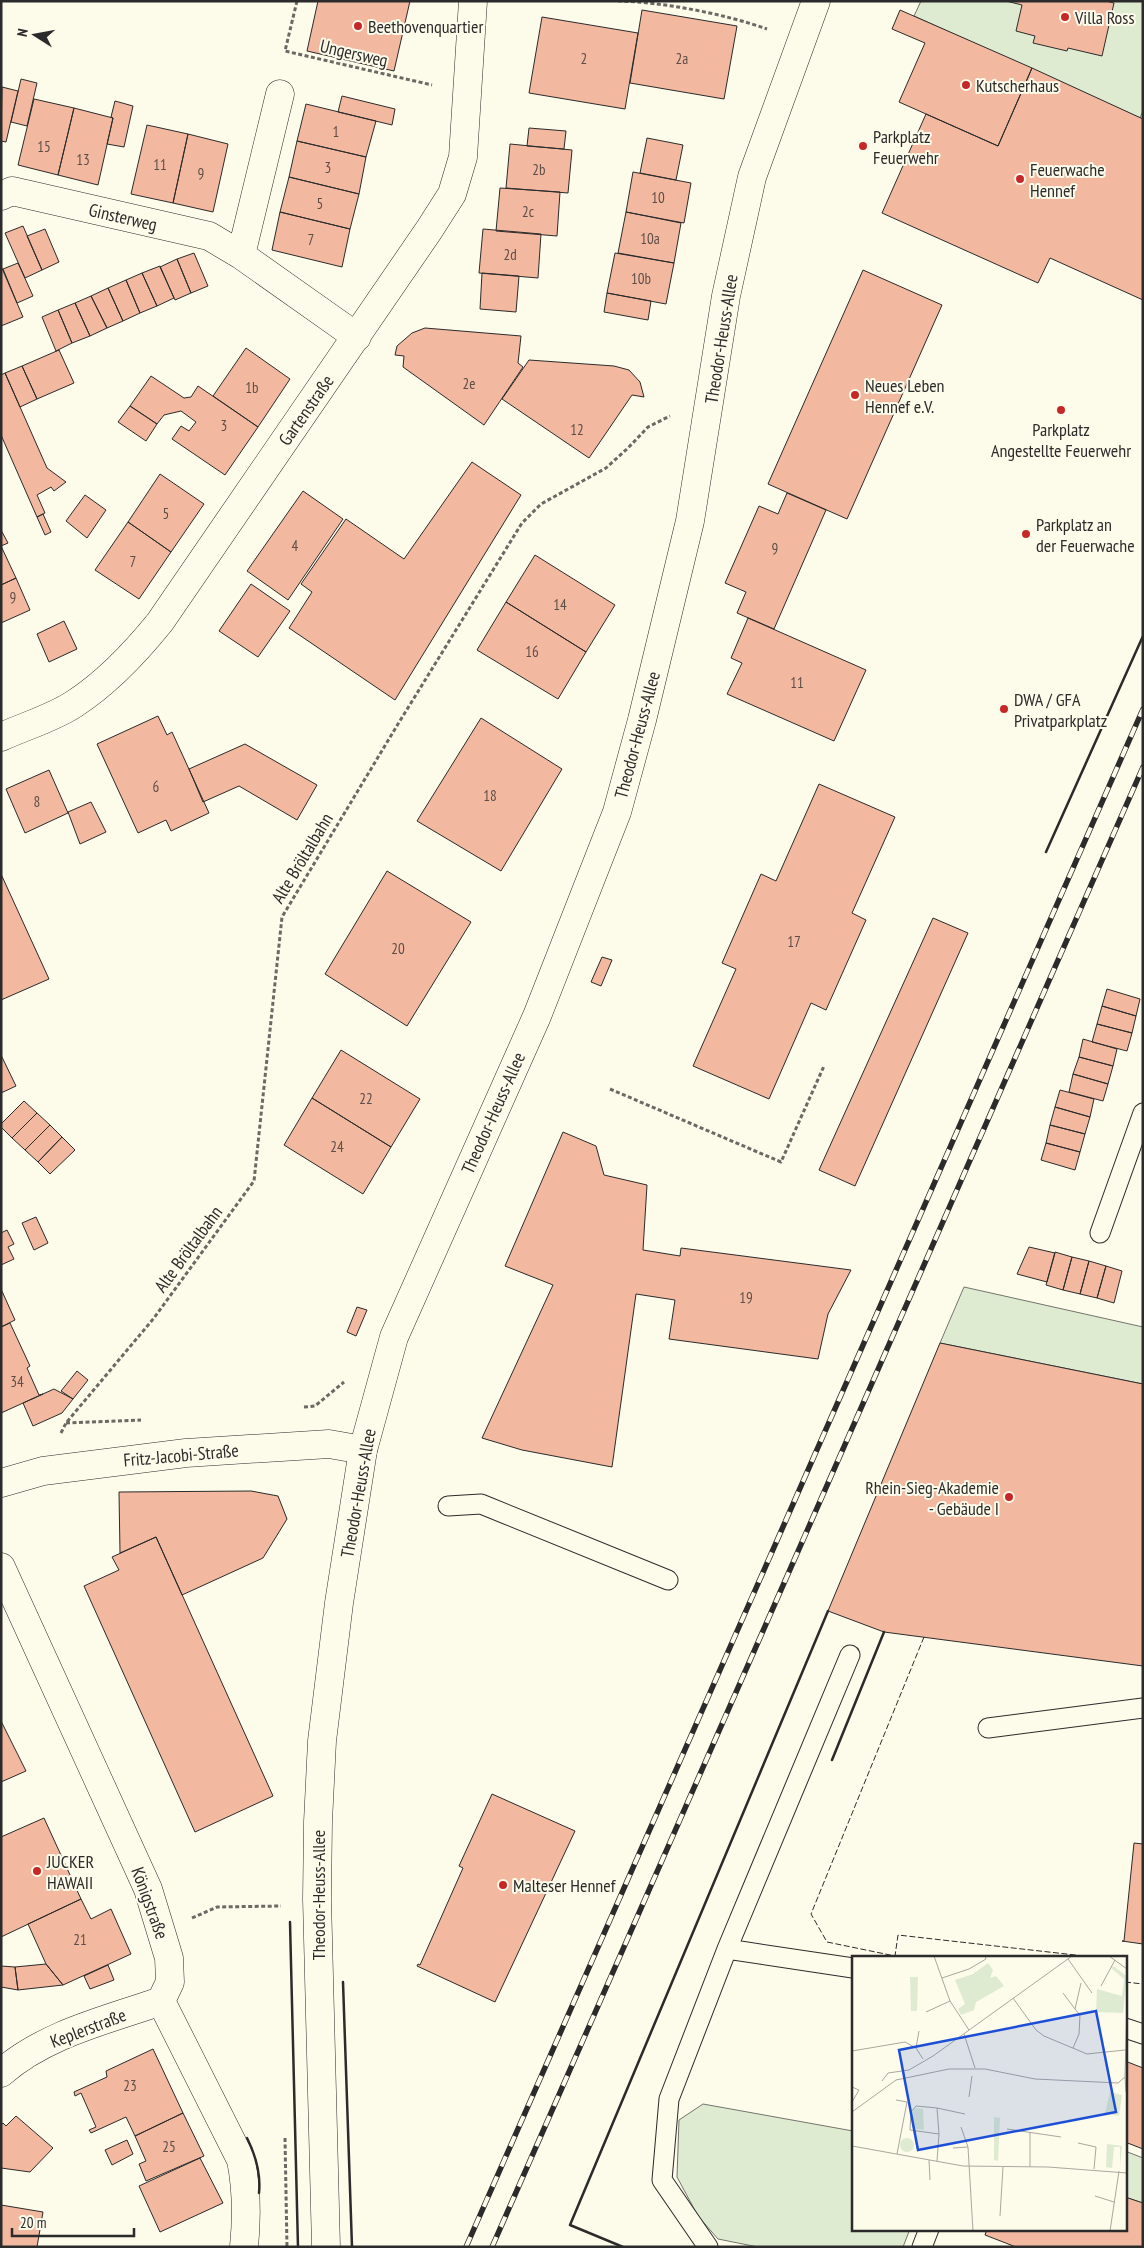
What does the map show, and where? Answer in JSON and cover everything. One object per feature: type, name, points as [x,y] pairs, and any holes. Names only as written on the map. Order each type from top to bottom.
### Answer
[{"type":"street","name":"Gartenstraße","points":[[1,737],[73,704],[102,684],[132,656],[160,622],[452,194],[463,157],[473,1]]},
{"type":"street","name":"Theodor-Heuss-Allee","points":[[326,2247],[317,1899],[318,1822],[322,1741],[338,1613],[363,1450],[394,1337],[537,1016],[617,812],[642,720],[690,521],[726,296],[752,177],[816,1]]},
{"type":"street","points":[[242,255],[280,94]]},
{"type":"street","name":"Ginsterweg","points":[[1,196],[12,191],[209,236],[242,255],[356,337]]},
{"type":"street","name":"Fritz-Jacobi-Straße","points":[[1,1483],[44,1471],[186,1453],[329,1444],[363,1450]]},
{"type":"street","name":"Königstraße","points":[[1,1567],[148,1890],[169,1958],[170,1982],[161,2001]]},
{"type":"street","points":[[161,2001],[241,2160],[246,2183],[247,2208],[244,2247]]},
{"type":"street","name":"Keplerstraße","points":[[6,2059],[161,2001]]},
{"type":"lane","points":[[1100,1233],[1143,1112]]},
{"type":"lane","points":[[448,1506],[481,1504],[668,1580]]},
{"type":"lane","points":[[708,2247],[662,2180],[669,2098],[727,1949],[850,1655]]},
{"type":"lane","points":[[988,1728],[1143,1708]]},
{"type":"lane","points":[[727,1949],[852,1968]]},
{"type":"lane","points":[[1126,2028],[1143,2034]]},
{"type":"lane","points":[[922,2247],[929,2230]]},
{"type":"path","name":"Ungersweg","points":[[297,1],[285,51],[466,93]]},
{"type":"path","points":[[618,1],[638,2],[738,19],[769,30]]},
{"type":"path","name":"Alte Bröltalbahn","points":[[44,1471],[66,1423],[154,1318],[254,1181],[282,917],[382,749],[522,523],[541,504],[606,468],[648,427],[672,415]]},
{"type":"path","points":[[610,1089],[781,1162],[824,1066]]},
{"type":"path","points":[[295,1408],[315,1406],[348,1378]]},
{"type":"path","points":[[66,1423],[144,1420]]},
{"type":"path","points":[[162,1932],[217,1907],[281,1906]]},
{"type":"green space","points":[[921,1],[1143,1],[1143,111],[1140,118],[914,16]]},
{"type":"green space","points":[[964,1287],[1143,1327],[1143,1384],[940,1343]]},
{"type":"green space","points":[[703,2104],[852,2131],[852,2230],[910,2230],[903,2247],[758,2247],[718,2239],[698,2216],[677,2177],[679,2120]]},
{"type":"green space","points":[[1126,2151],[1143,2158],[1143,2203],[1126,2197]]},
{"type":"building","name":"Beethovenquartier","points":[[318,1],[410,1],[394,71],[307,51]]},
{"type":"building","name":"Villa Ross","points":[[1006,1],[1106,1],[1114,3],[1102,56],[1068,48],[1067,51],[1033,43],[1035,36],[1016,31],[1022,5]]},
{"type":"building","points":[[642,10],[737,26],[724,99],[630,83]]},
{"type":"building","name":"Kutscherhaus","points":[[900,10],[1032,68],[998,146],[899,102],[925,43],[892,29]]},
{"type":"building","points":[[542,17],[638,33],[625,109],[529,93]]},
{"type":"building","name":"Feuerwache Hennef","points":[[1032,68],[1143,119],[1143,300],[1050,258],[1038,283],[882,213],[926,114],[998,146]]},
{"type":"building","points":[[21,79],[37,83],[27,126],[11,122]]},
{"type":"building","points":[[2,87],[18,91],[6,142],[1,141]]},
{"type":"building","points":[[342,96],[395,109],[392,125],[338,112]]},
{"type":"building","points":[[34,99],[74,108],[58,175],[18,165]]},
{"type":"building","points":[[115,101],[133,106],[124,147],[107,144]]},
{"type":"building","points":[[306,104],[376,121],[366,157],[297,141]]},
{"type":"building","points":[[74,108],[113,118],[98,185],[58,175]]},
{"type":"building","points":[[147,125],[188,134],[173,203],[131,194]]},
{"type":"building","points":[[529,128],[566,131],[564,149],[527,146]]},
{"type":"building","points":[[188,134],[228,144],[213,212],[173,203]]},
{"type":"building","points":[[647,138],[683,145],[676,180],[640,173]]},
{"type":"building","points":[[297,141],[366,157],[359,194],[289,177]]},
{"type":"building","points":[[510,144],[572,150],[568,193],[506,188]]},
{"type":"building","points":[[633,172],[691,183],[684,223],[626,212]]},
{"type":"building","points":[[289,177],[359,194],[350,229],[280,212]]},
{"type":"building","points":[[500,188],[560,192],[557,236],[496,231]]},
{"type":"building","points":[[280,212],[350,229],[342,267],[272,250]]},
{"type":"building","points":[[626,212],[681,223],[674,263],[618,253]]},
{"type":"building","points":[[23,226],[42,270],[25,278],[5,233]]},
{"type":"building","points":[[45,229],[59,262],[42,270],[27,236]]},
{"type":"building","points":[[483,229],[541,234],[538,278],[479,273]]},
{"type":"building","points":[[194,253],[208,286],[191,293],[177,259]]},
{"type":"building","points":[[615,253],[674,263],[666,304],[607,293]]},
{"type":"building","points":[[177,259],[191,293],[175,300],[160,267]]},
{"type":"building","points":[[18,263],[33,296],[17,303],[3,269]]},
{"type":"building","points":[[1,266],[23,317],[1,326]]},
{"type":"building","points":[[160,266],[174,298],[157,306],[142,273]]},
{"type":"building","name":"Neues Leben Hennef e.V.","points":[[863,270],[942,305],[847,519],[768,484]]},
{"type":"building","points":[[142,273],[157,306],[140,313],[126,280]]},
{"type":"building","points":[[482,273],[519,276],[516,312],[480,309]]},
{"type":"building","points":[[126,280],[140,313],[123,321],[108,288]]},
{"type":"building","points":[[108,288],[123,321],[107,328],[91,296]]},
{"type":"building","points":[[607,293],[651,301],[648,320],[604,312]]},
{"type":"building","points":[[91,296],[107,328],[90,336],[75,303]]},
{"type":"building","points":[[75,303],[90,336],[72,343],[58,310]]},
{"type":"building","points":[[58,310],[72,343],[56,351],[42,317]]},
{"type":"building","points":[[425,328],[521,336],[518,363],[523,367],[484,425],[403,367],[404,356],[395,355],[397,346],[412,333]]},
{"type":"building","points":[[246,348],[290,379],[258,427],[213,396]]},
{"type":"building","points":[[59,350],[74,383],[37,399],[22,366]]},
{"type":"building","points":[[529,360],[614,366],[629,370],[640,382],[644,397],[632,395],[589,458],[502,399]]},
{"type":"building","points":[[22,366],[37,399],[20,407],[5,373]]},
{"type":"building","points":[[5,373],[47,468],[66,482],[54,491],[51,487],[37,495],[45,513],[37,517],[1,435],[1,375]]},
{"type":"building","points":[[151,376],[184,398],[191,397],[198,386],[258,427],[225,475],[172,439],[181,426],[189,431],[196,422],[181,411],[164,415],[157,424],[130,406]]},
{"type":"building","points":[[130,406],[157,424],[146,441],[118,422]]},
{"type":"building","points":[[472,462],[521,495],[395,700],[289,628],[312,592],[301,584],[346,519],[404,559]]},
{"type":"building","points":[[160,474],[204,504],[171,552],[128,522]]},
{"type":"building","points":[[303,491],[343,519],[288,600],[247,571]]},
{"type":"building","points":[[787,493],[826,510],[774,629],[737,613],[746,592],[725,583],[759,506],[778,514]]},
{"type":"building","points":[[85,495],[106,510],[87,538],[66,521]]},
{"type":"building","points":[[43,514],[51,532],[45,535],[37,517]]},
{"type":"building","points":[[128,522],[171,552],[139,599],[95,570]]},
{"type":"building","points":[[1,530],[8,543],[1,546]]},
{"type":"building","points":[[1,546],[16,578],[1,585]]},
{"type":"building","points":[[535,555],[615,605],[586,652],[506,602]]},
{"type":"building","points":[[16,578],[30,610],[1,623],[1,585]]},
{"type":"building","points":[[251,584],[290,611],[258,657],[219,631]]},
{"type":"building","points":[[506,602],[586,652],[558,699],[477,650]]},
{"type":"building","points":[[748,618],[866,670],[834,741],[727,694],[742,663],[731,658]]},
{"type":"building","points":[[64,621],[77,649],[49,662],[37,634]]},
{"type":"building","points":[[158,716],[167,735],[172,732],[209,813],[171,831],[166,820],[138,833],[97,744]]},
{"type":"building","points":[[481,718],[562,769],[501,871],[417,821]]},
{"type":"building","points":[[245,744],[317,785],[297,820],[239,786],[203,802],[189,769]]},
{"type":"building","points":[[49,770],[68,813],[25,833],[6,789]]},
{"type":"building","points":[[819,784],[895,817],[852,913],[866,920],[826,1010],[811,1003],[769,1099],[693,1066],[736,969],[722,963],[761,874],[776,881]]},
{"type":"building","points":[[91,802],[106,832],[80,844],[68,812]]},
{"type":"building","points":[[387,871],[471,922],[407,1026],[325,974]]},
{"type":"building","points":[[1,874],[49,979],[1,1000]]},
{"type":"building","points":[[933,918],[968,933],[855,1186],[819,1170]]},
{"type":"building","points":[[602,957],[612,960],[601,986],[591,982]]},
{"type":"building","points":[[1107,989],[1140,999],[1136,1016],[1102,1006]]},
{"type":"building","points":[[1102,1006],[1136,1016],[1132,1033],[1097,1024]]},
{"type":"building","points":[[1097,1024],[1132,1033],[1127,1051],[1092,1042]]},
{"type":"building","points":[[1083,1039],[1117,1049],[1113,1066],[1079,1057]]},
{"type":"building","points":[[341,1050],[420,1099],[391,1147],[312,1098]]},
{"type":"building","points":[[1,1055],[16,1086],[1,1093]]},
{"type":"building","points":[[1079,1057],[1113,1066],[1108,1084],[1073,1074]]},
{"type":"building","points":[[1073,1074],[1108,1084],[1103,1101],[1069,1092]]},
{"type":"building","points":[[1060,1090],[1094,1099],[1090,1117],[1055,1107]]},
{"type":"building","points":[[312,1098],[391,1147],[363,1194],[284,1145]]},
{"type":"building","points":[[24,1101],[37,1113],[12,1138],[1,1127],[1,1124]]},
{"type":"building","points":[[1055,1107],[1090,1117],[1085,1134],[1050,1125]]},
{"type":"building","points":[[37,1113],[50,1125],[25,1150],[12,1138]]},
{"type":"building","points":[[50,1125],[62,1137],[38,1162],[25,1150]]},
{"type":"building","points":[[1050,1125],[1085,1134],[1080,1152],[1046,1143]]},
{"type":"building","points":[[563,1132],[596,1146],[604,1175],[647,1185],[643,1250],[680,1256],[681,1248],[851,1270],[828,1314],[818,1359],[669,1339],[675,1300],[636,1294],[612,1467],[522,1450],[482,1438],[553,1285],[505,1266]]},
{"type":"building","points":[[62,1137],[75,1150],[50,1174],[38,1162]]},
{"type":"building","points":[[1046,1143],[1080,1152],[1075,1170],[1041,1160]]},
{"type":"building","points":[[36,1217],[48,1243],[34,1250],[22,1223]]},
{"type":"building","points":[[7,1230],[14,1244],[8,1247],[14,1259],[1,1265],[1,1233]]},
{"type":"building","points":[[1029,1247],[1055,1253],[1047,1282],[1017,1274]]},
{"type":"building","points":[[1055,1252],[1072,1257],[1063,1290],[1046,1285]]},
{"type":"building","points":[[1072,1257],[1089,1261],[1080,1294],[1063,1290]]},
{"type":"building","points":[[1089,1261],[1106,1266],[1097,1298],[1080,1294]]},
{"type":"building","points":[[1106,1266],[1122,1271],[1114,1303],[1097,1298]]},
{"type":"building","points":[[1,1289],[15,1320],[1,1327]]},
{"type":"building","points":[[357,1307],[367,1310],[356,1336],[347,1332]]},
{"type":"building","points":[[10,1323],[30,1366],[27,1368],[39,1395],[43,1394],[1,1413],[1,1327]]},
{"type":"building","name":"Rhein-Sieg-Akademie - Gebäude I","points":[[940,1343],[1143,1384],[1143,1666],[884,1632],[828,1611]]},
{"type":"building","points":[[77,1371],[88,1380],[73,1399],[61,1391]]},
{"type":"building","points":[[54,1389],[73,1399],[62,1413],[33,1426],[23,1403]]},
{"type":"building","points":[[251,1491],[278,1496],[287,1519],[263,1558],[182,1595],[156,1537],[120,1553],[119,1492]]},
{"type":"building","points":[[156,1537],[273,1796],[195,1832],[84,1586],[119,1570],[112,1557]]},
{"type":"building","points":[[1,1721],[26,1771],[1,1782]]},
{"type":"building","name":"Malteser Hennef","points":[[492,1794],[575,1831],[495,2002],[417,1966],[418,1964],[420,1965],[463,1868],[459,1866]]},
{"type":"building","points":[[44,1818],[81,1899],[1,1937],[1,1837]]},
{"type":"building","points":[[1134,1843],[1143,1844],[1143,1944],[1122,1941],[1124,1941]]},
{"type":"building","points":[[81,1899],[91,1919],[111,1909],[131,1954],[63,1985],[46,1964],[28,1924]]},
{"type":"building","points":[[46,1964],[63,1985],[18,1990],[15,1967]]},
{"type":"building","points":[[108,1965],[114,1980],[90,1989],[84,1976]]},
{"type":"building","points":[[1,1966],[15,1967],[18,1990],[1,1987]]},
{"type":"building","points":[[153,2049],[183,2113],[135,2136],[126,2117],[91,2133],[89,2130],[96,2127],[81,2093],[75,2096],[74,2092],[107,2077],[106,2071]]},
{"type":"building","points":[[1126,2061],[1143,2068],[1143,2149],[1126,2142]]},
{"type":"building","points":[[183,2113],[204,2156],[146,2181],[139,2164],[146,2161],[135,2136]]},
{"type":"building","points":[[16,2116],[53,2148],[30,2172],[1,2168],[1,2125],[3,2123],[6,2126]]},
{"type":"building","points":[[127,2140],[133,2154],[112,2165],[105,2150]]},
{"type":"building","points":[[200,2158],[223,2203],[160,2232],[139,2186]]},
{"type":"building","points":[[1126,2197],[1143,2203],[1143,2247],[1016,2247],[985,2235],[987,2230],[1126,2230]]},
{"type":"building","points":[[1,2205],[43,2212],[37,2247],[1,2247]]},
{"type":"railway","points":[[466,2247],[1143,709]]},
{"type":"railway","points":[[492,2247],[1143,767]]},
{"type":"fence","points":[[895,1956],[827,1942],[811,1914],[924,1637]]},
{"type":"fence","points":[[895,1956],[898,1935],[1084,1956]]},
{"type":"fence","points":[[1126,1982],[1143,1984]]},
{"type":"wall","points":[[1046,852],[1143,636]]},
{"type":"wall","points":[[623,2247],[570,2225],[828,1611]]},
{"type":"wall","points":[[832,1760],[884,1632]]},
{"type":"wall","points":[[290,1922],[298,2247]]},
{"type":"wall","points":[[343,1982],[352,2247]]},
{"type":"wall","points":[[247,2138],[257,2165],[259,2193]]},
{"type":"place","name":"Villa Ross","points":[[1065,17]]},
{"type":"place","name":"Beethovenquartier","points":[[358,26]]},
{"type":"place","name":"Kutscherhaus","points":[[966,85]]},
{"type":"place","name":"Parkplatz Feuerwehr","points":[[863,146]]},
{"type":"place","name":"Feuerwache Hennef","points":[[1020,179]]},
{"type":"place","name":"Neues Leben Hennef e.V.","points":[[855,395]]},
{"type":"place","name":"Parkplatz Angestellte Feuerwehr","points":[[1061,410]]},
{"type":"place","name":"Parkplatz an der Feuerwache","points":[[1026,534]]},
{"type":"place","name":"DWA / GFA Privatparkplatz","points":[[1004,709]]},
{"type":"place","name":"Rhein-Sieg-Akademie - Gebäude I","points":[[1009,1497]]},
{"type":"place","name":"JUCKER HAWAII","points":[[37,1871]]},
{"type":"place","name":"Malteser Hennef","points":[[503,1885]]}]
